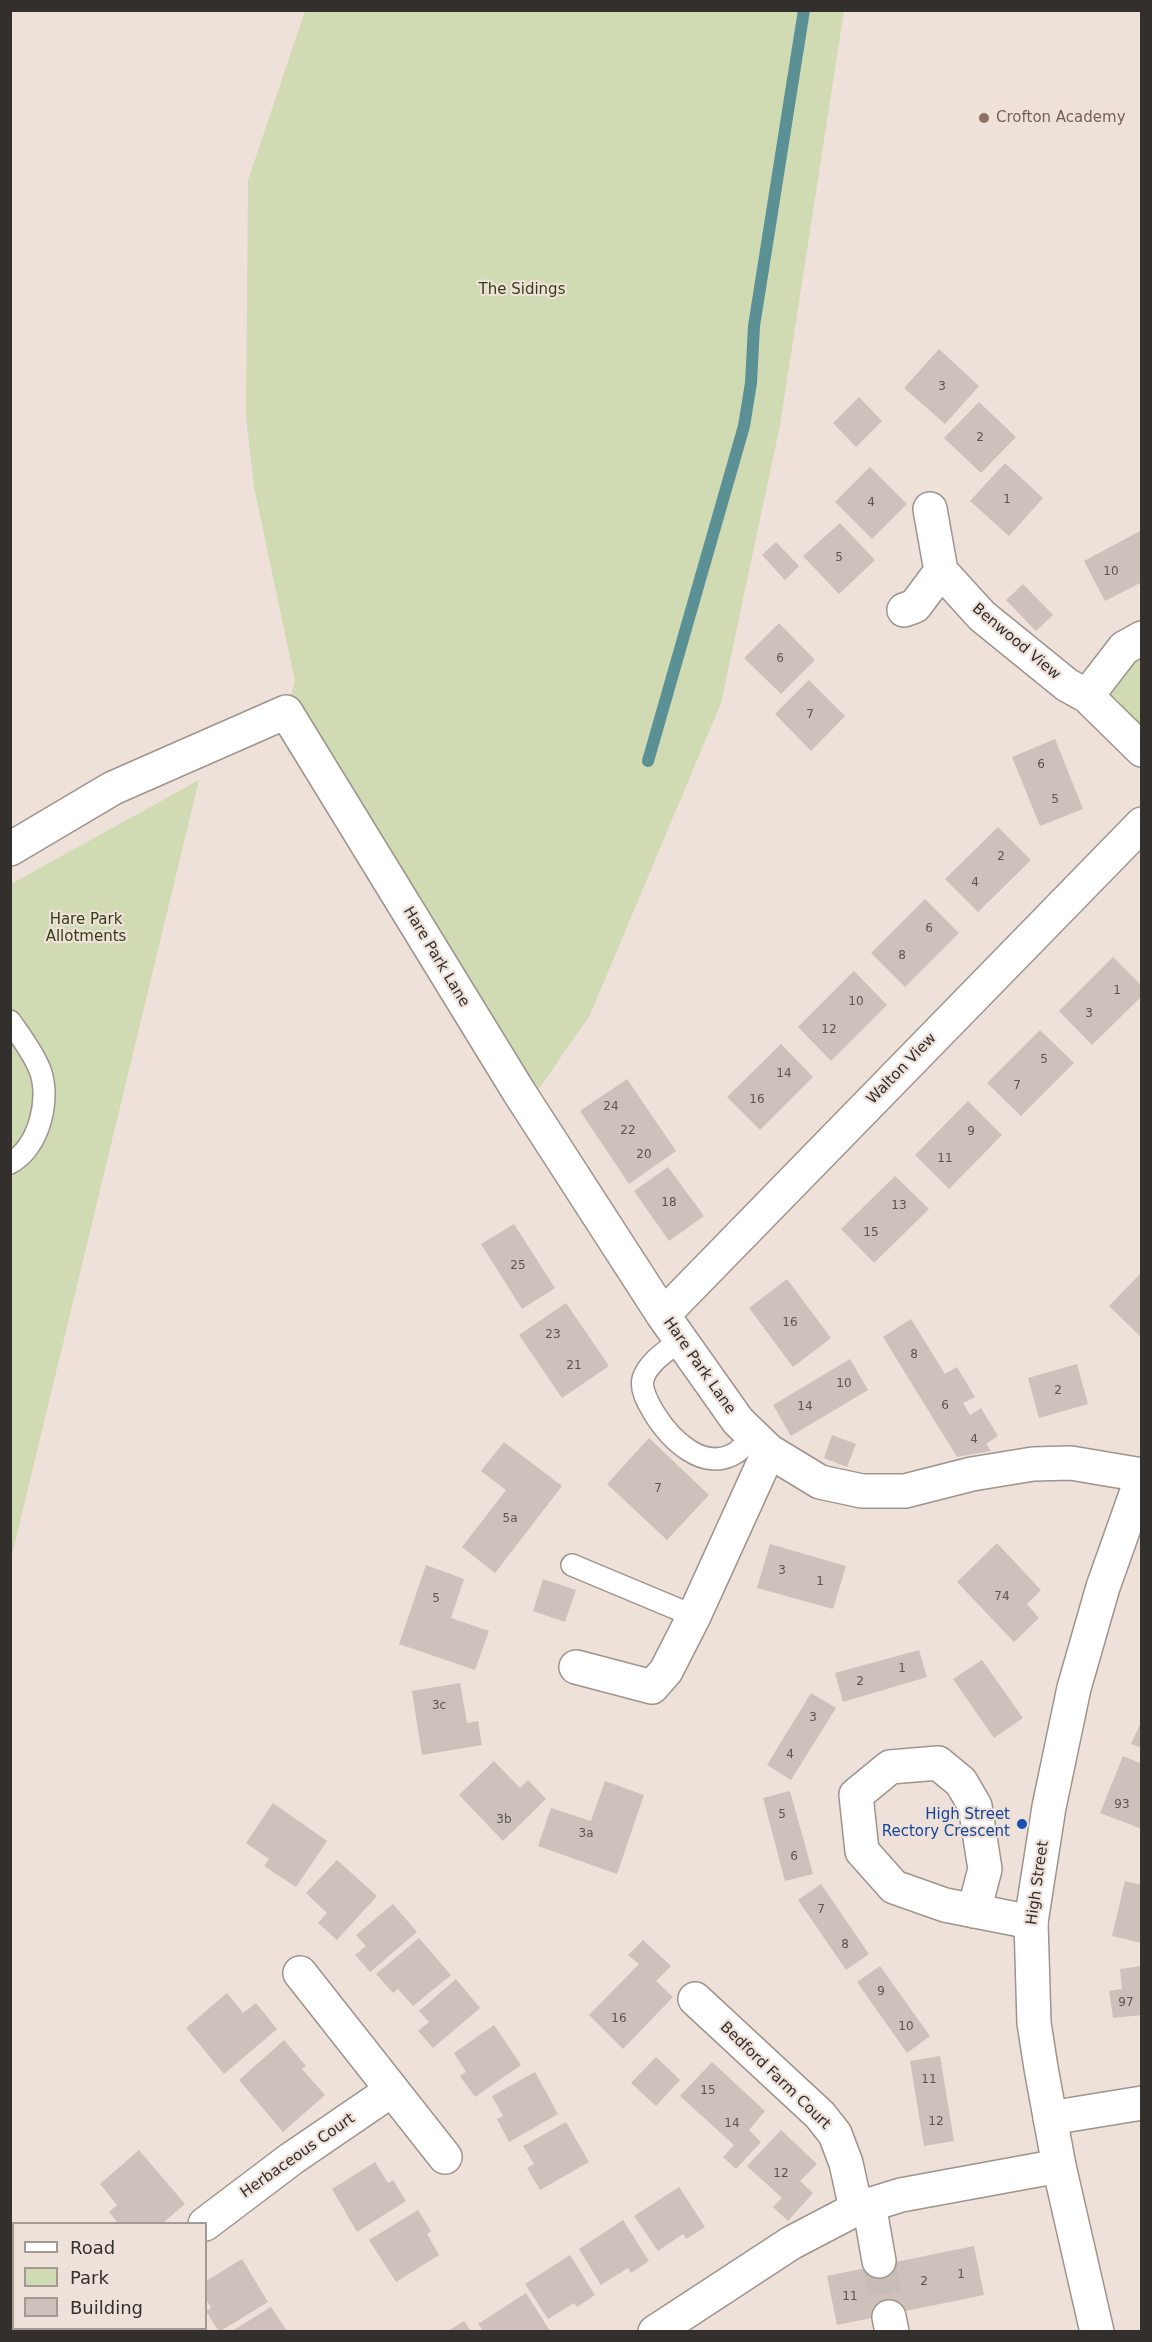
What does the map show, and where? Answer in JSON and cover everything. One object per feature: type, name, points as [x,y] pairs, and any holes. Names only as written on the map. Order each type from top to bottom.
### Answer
[{"type":"street","points":[[904,610],[915,606],[941,571],[930,509]]},
{"type":"street","name":"Benwood View","points":[[941,571],[982,616],[1077,691],[1142,750]]},
{"type":"street","points":[[1077,691],[1124,648],[1142,638]]},
{"type":"street","name":"Hare Park Lane","points":[[10,849],[112,788],[286,711],[519,1092],[672,1328],[738,1421],[761,1444],[820,1482],[862,1491],[905,1491],[972,1474],[1033,1464],[1071,1463],[1142,1476]]},
{"type":"street","name":"Walton View","points":[[672,1328],[1142,824]]},
{"type":"street","points":[[576,1667],[652,1687],[666,1671],[694,1616],[761,1444]]},
{"type":"street","name":"High Street","points":[[1097,2331],[1059,2166],[1034,2023],[1031,1923],[1049,1807],[1074,1688],[1103,1587],[1142,1476]]},
{"type":"street","points":[[974,1911],[985,1869],[975,1806],[961,1782],[938,1763],[890,1767],[856,1796],[862,1851],[894,1887],[945,1905],[1031,1923]]},
{"type":"street","points":[[300,1973],[445,2157]]},
{"type":"street","name":"Bedford Farm Court","points":[[700,2015],[820,2115],[835,2134],[862,2206],[879,2261]]},
{"type":"street","name":"Herbaceous Court","points":[[206,2222],[291,2158],[392,2090]]},
{"type":"street","points":[[1050,2118],[1142,2103]]},
{"type":"street","points":[[655,2331],[790,2243],[862,2206],[901,2195],[1059,2166]]},
{"type":"lane","points":[[10,1021],[28,1046],[41,1072],[44,1101],[38,1133],[16,1160],[10,1163]]},
{"type":"lane","points":[[672,1328],[666,1351],[647,1370],[642,1382],[646,1398],[666,1431],[684,1449],[700,1456],[717,1458],[761,1444]]},
{"type":"lane","points":[[572,1564],[694,1616]]},
{"type":"green space","name":"The Sidings","points":[[305,11],[844,11],[780,425],[721,703],[590,1015],[527,1106],[286,712],[295,681],[254,487],[246,417],[248,180]]},
{"type":"green space","points":[[1141,638],[1141,750],[1087,696]]},
{"type":"green space","name":"Hare Park Allotments","points":[[199,780],[11,1559],[11,884]]},
{"type":"building","points":[[939,349],[979,386],[945,424],[904,388]]},
{"type":"building","points":[[859,397],[882,421],[856,447],[833,423]]},
{"type":"building","points":[[979,402],[1016,437],[981,473],[944,438]]},
{"type":"building","points":[[1005,463],[1043,498],[1009,536],[970,501]]},
{"type":"building","points":[[870,467],[907,504],[872,539],[835,502]]},
{"type":"building","points":[[840,523],[875,560],[839,594],[803,556]]},
{"type":"building","points":[[1142,530],[1142,582],[1105,601],[1084,561]]},
{"type":"building","points":[[776,542],[799,566],[785,580],[762,555]]},
{"type":"building","points":[[1023,584],[1053,615],[1036,631],[1006,600]]},
{"type":"building","points":[[779,623],[815,660],[781,694],[744,658]]},
{"type":"building","points":[[809,680],[845,716],[811,751],[775,714]]},
{"type":"building","points":[[1055,739],[1083,809],[1040,826],[1012,757]]},
{"type":"building","points":[[998,827],[1031,860],[978,912],[945,879]]},
{"type":"building","points":[[925,899],[959,933],[905,987],[871,953]]},
{"type":"building","points":[[1113,957],[1142,986],[1142,996],[1092,1045],[1059,1011]]},
{"type":"building","points":[[854,971],[887,1005],[831,1061],[798,1027]]},
{"type":"building","points":[[1040,1030],[1074,1063],[1021,1116],[987,1083]]},
{"type":"building","points":[[781,1044],[813,1077],[760,1130],[727,1097]]},
{"type":"building","points":[[627,1079],[676,1151],[629,1184],[580,1111]]},
{"type":"building","points":[[968,1101],[1002,1135],[949,1189],[915,1155]]},
{"type":"building","points":[[668,1167],[704,1216],[669,1241],[634,1191]]},
{"type":"building","points":[[895,1176],[929,1209],[874,1263],[841,1229]]},
{"type":"building","points":[[514,1224],[555,1288],[522,1309],[481,1244]]},
{"type":"building","points":[[1142,1272],[1142,1338],[1109,1306]]},
{"type":"building","points":[[787,1279],[831,1338],[793,1367],[749,1308]]},
{"type":"building","points":[[566,1303],[609,1366],[562,1398],[519,1335]]},
{"type":"building","points":[[911,1319],[945,1374],[957,1367],[975,1397],[963,1403],[970,1415],[981,1408],[998,1436],[986,1444],[991,1451],[957,1457],[883,1337]]},
{"type":"building","points":[[850,1359],[868,1390],[791,1436],[773,1405]]},
{"type":"building","points":[[1077,1364],[1088,1404],[1039,1418],[1028,1378]]},
{"type":"building","points":[[832,1435],[856,1444],[847,1467],[824,1458]]},
{"type":"building","points":[[649,1438],[709,1495],[667,1540],[607,1484]]},
{"type":"building","points":[[504,1442],[562,1486],[495,1573],[462,1547],[506,1490],[481,1471]]},
{"type":"building","points":[[997,1543],[1041,1590],[1027,1604],[1039,1618],[1014,1642],[957,1582]]},
{"type":"building","points":[[770,1544],[846,1566],[833,1609],[757,1588]]},
{"type":"building","points":[[426,1565],[464,1579],[451,1618],[489,1631],[475,1670],[399,1644]]},
{"type":"building","points":[[543,1579],[576,1590],[565,1622],[533,1611]]},
{"type":"building","points":[[919,1650],[927,1677],[843,1702],[835,1673]]},
{"type":"building","points":[[982,1660],[1023,1718],[994,1738],[953,1679]]},
{"type":"building","points":[[460,1683],[467,1723],[478,1721],[482,1745],[422,1755],[412,1691]]},
{"type":"building","points":[[811,1693],[836,1708],[791,1780],[767,1765]]},
{"type":"building","points":[[1142,1720],[1142,1748],[1131,1744]]},
{"type":"building","points":[[1123,1756],[1142,1764],[1142,1829],[1100,1813]]},
{"type":"building","points":[[494,1761],[520,1788],[528,1780],[546,1799],[503,1841],[459,1795]]},
{"type":"building","points":[[605,1781],[644,1795],[617,1874],[538,1846],[551,1808],[591,1821]]},
{"type":"building","points":[[790,1791],[813,1874],[785,1881],[763,1798]]},
{"type":"building","points":[[273,1803],[327,1841],[296,1887],[264,1866],[269,1859],[246,1843]]},
{"type":"building","points":[[337,1860],[377,1896],[337,1940],[318,1923],[327,1913],[306,1893]]},
{"type":"building","points":[[1125,1881],[1142,1885],[1142,1943],[1112,1936]]},
{"type":"building","points":[[821,1884],[869,1954],[846,1970],[798,1900]]},
{"type":"building","points":[[393,1904],[417,1932],[370,1972],[355,1955],[366,1946],[356,1935]]},
{"type":"building","points":[[419,1938],[451,1975],[413,2006],[398,1989],[393,1993],[376,1974]]},
{"type":"building","points":[[643,1940],[671,1966],[656,1981],[673,1997],[623,2049],[589,2015],[639,1964],[628,1955]]},
{"type":"building","points":[[880,1966],[930,2036],[907,2053],[857,1982]]},
{"type":"building","points":[[1142,1966],[1142,2015],[1113,2018],[1109,1991],[1122,1989],[1120,1969]]},
{"type":"building","points":[[456,1979],[480,2008],[433,2048],[418,2031],[429,2022],[419,2011]]},
{"type":"building","points":[[227,1993],[243,2013],[256,2003],[277,2029],[224,2074],[186,2028]]},
{"type":"building","points":[[494,2025],[521,2065],[475,2097],[460,2076],[466,2072],[454,2053]]},
{"type":"building","points":[[284,2040],[306,2066],[302,2069],[325,2095],[283,2132],[239,2080]]},
{"type":"building","points":[[940,2056],[954,2141],[924,2146],[910,2061]]},
{"type":"building","points":[[656,2057],[680,2080],[656,2106],[631,2083]]},
{"type":"building","points":[[712,2062],[765,2111],[749,2130],[761,2142],[736,2169],[723,2157],[734,2145],[680,2096]]},
{"type":"building","points":[[535,2072],[558,2114],[509,2142],[497,2119],[503,2116],[492,2096]]},
{"type":"building","points":[[566,2122],[589,2162],[540,2190],[527,2168],[534,2164],[523,2146]]},
{"type":"building","points":[[781,2130],[817,2164],[800,2181],[813,2193],[788,2221],[773,2207],[782,2198],[747,2166]]},
{"type":"building","points":[[139,2150],[185,2204],[164,2222],[117,2222],[109,2212],[117,2205],[100,2184]]},
{"type":"building","points":[[375,2162],[388,2183],[393,2180],[406,2201],[357,2232],[332,2189]]},
{"type":"building","points":[[679,2187],[705,2227],[686,2239],[683,2234],[658,2251],[634,2216]]},
{"type":"building","points":[[418,2210],[431,2231],[427,2234],[439,2255],[396,2282],[369,2240]]},
{"type":"building","points":[[623,2220],[649,2261],[631,2273],[628,2268],[601,2285],[579,2249]]},
{"type":"building","points":[[974,2246],[984,2295],[837,2325],[827,2276]]},
{"type":"building","points":[[570,2255],[595,2295],[577,2307],[574,2303],[548,2319],[525,2284]]},
{"type":"building","points":[[242,2259],[268,2302],[219,2332],[207,2313],[211,2308],[207,2301],[207,2280]]},
{"type":"building","points":[[526,2293],[550,2331],[483,2331],[478,2324]]},
{"type":"building","points":[[271,2307],[287,2331],[232,2331]]},
{"type":"building","points":[[464,2321],[471,2331],[448,2331]]},
{"type":"waterway","points":[[648,761],[744,426],[751,383],[754,326],[804,10]]},
{"type":"tunnel","points":[[879,2261],[889,2317]]},
{"type":"place","name":"Crofton Academy","points":[[984,118]]},
{"type":"place","name":"High Street Rectory Crescent","points":[[1022,1824]]}]
